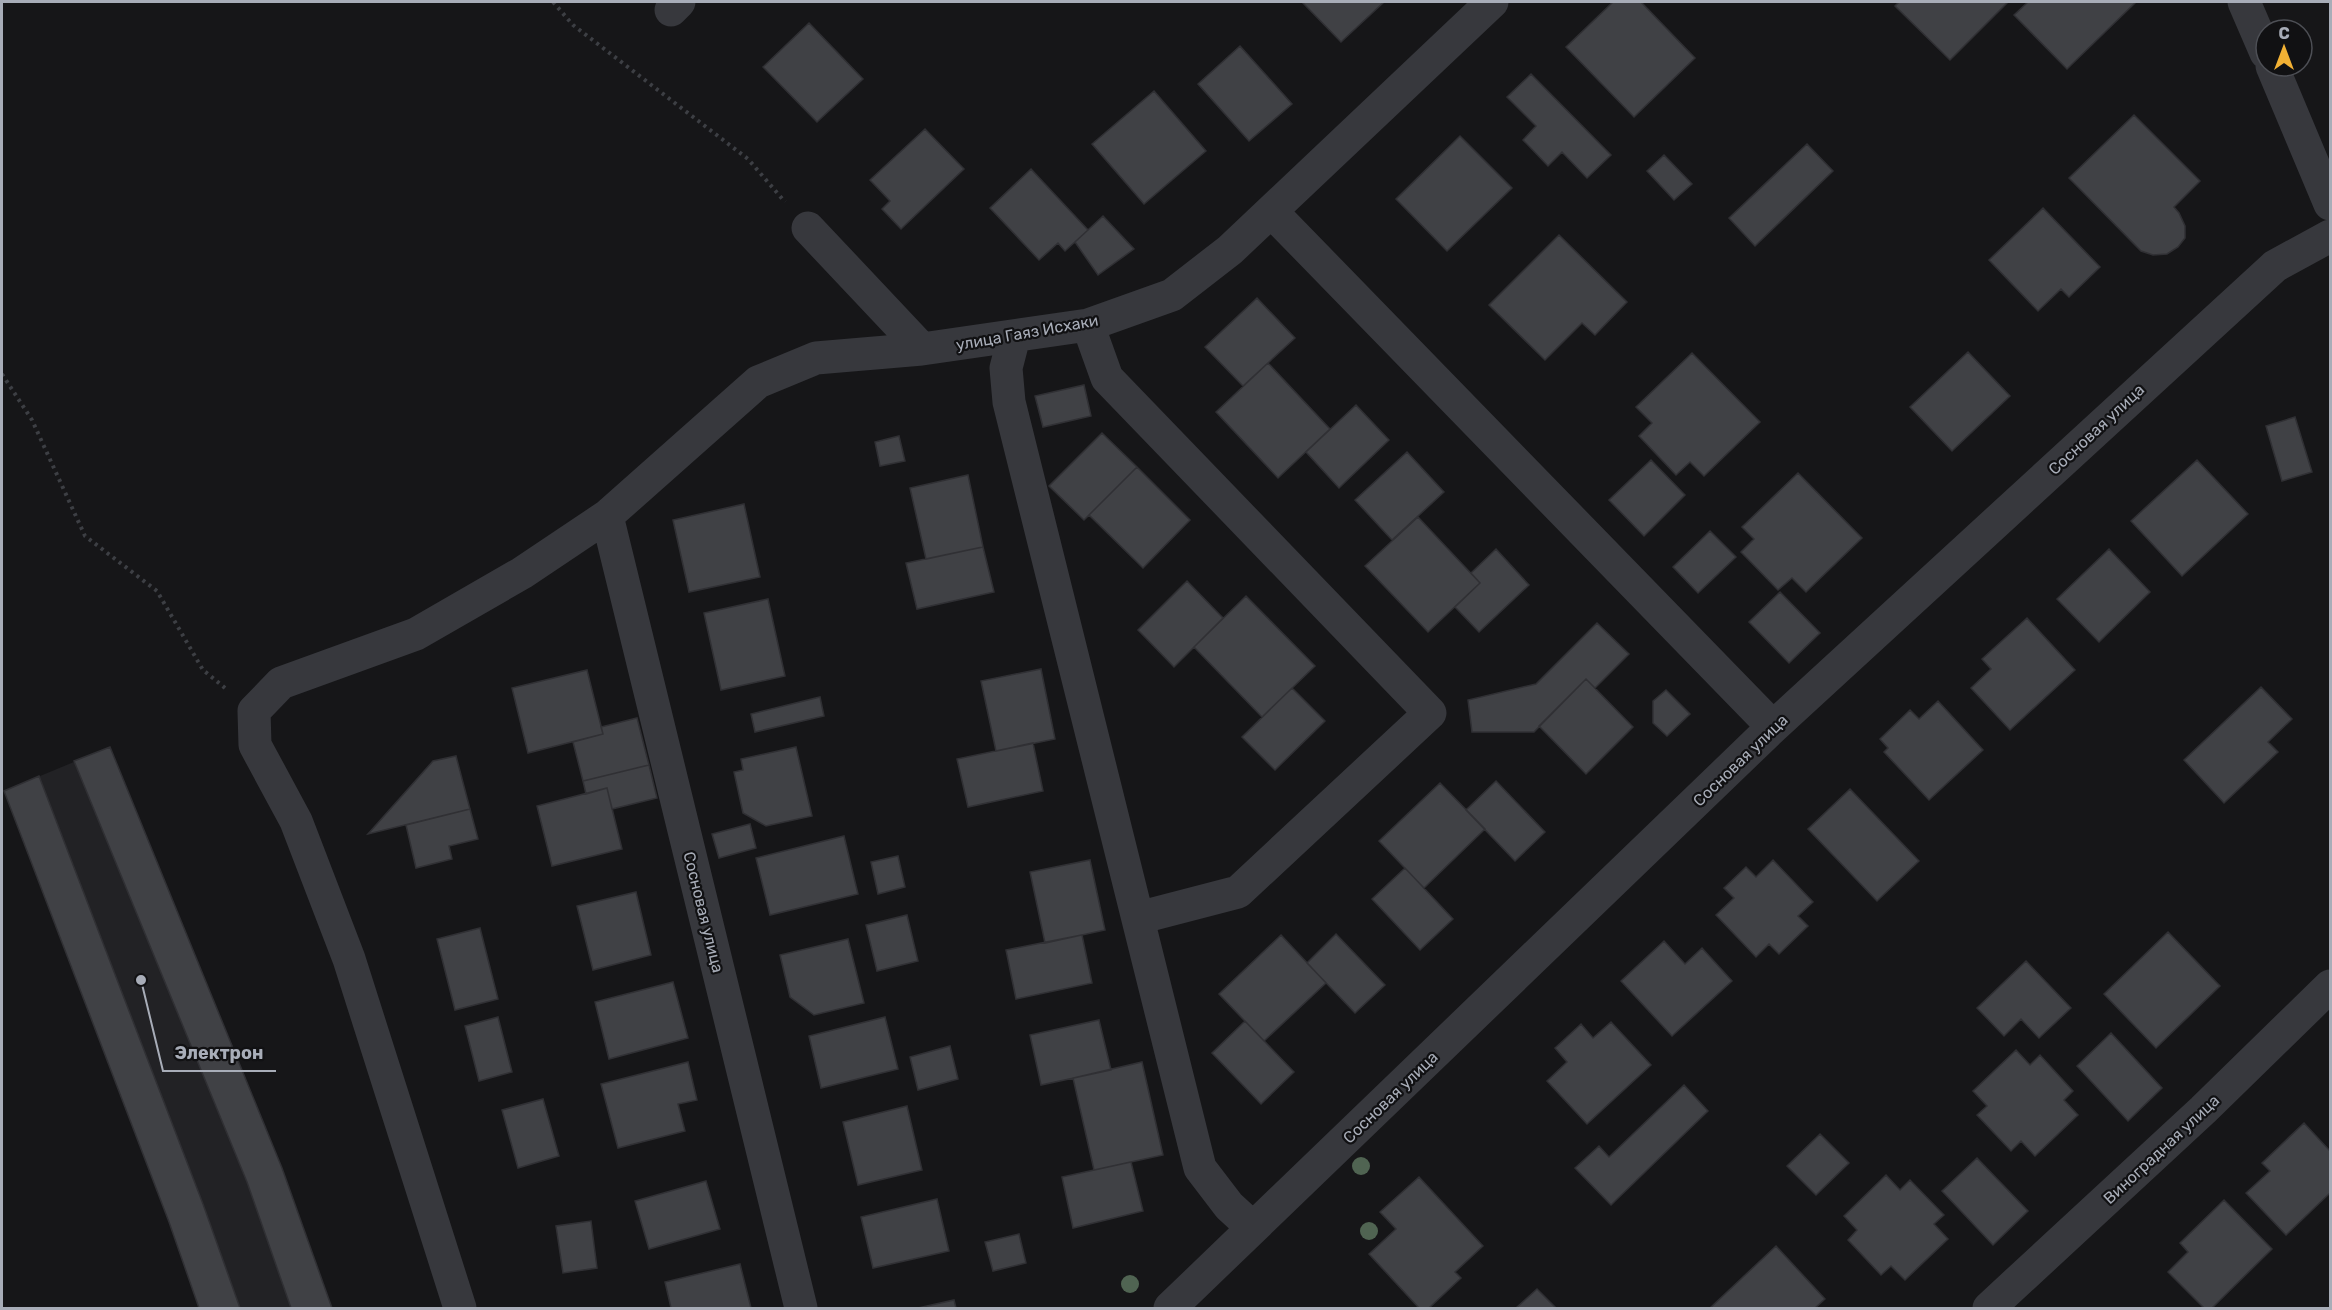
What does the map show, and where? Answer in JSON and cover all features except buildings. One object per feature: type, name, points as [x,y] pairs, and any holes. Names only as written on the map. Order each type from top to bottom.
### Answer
[{"type":"street","name":"улица Гаяз Исхаки","points":[[254,711],[281,683],[416,634],[522,573],[607,516],[759,382],[816,358],[922,349],[1088,325],[1172,295],[1230,250],[1492,2]]},
{"type":"street","points":[[2244,2],[2254,25]]},
{"type":"street","points":[[2277,78],[2331,204]]},
{"type":"street","points":[[1271,211],[1773,727]]},
{"type":"street","points":[[808,228],[922,349]]},
{"type":"street","name":"Сосновая улица","points":[[1170,1308],[1773,727],[2275,266],[2331,236]]},
{"type":"street","points":[[1088,325],[1107,378],[1430,713],[1238,892],[1138,918]]},
{"type":"street","points":[[1014,337],[1006,368],[1009,402],[1200,1168],[1229,1206],[1253,1228]]},
{"type":"street","name":"Сосновая улица","points":[[607,516],[801,1308]]},
{"type":"street","points":[[254,711],[255,745],[297,821],[349,959],[460,1308]]},
{"type":"street","name":"Виноградная улица","points":[[1989,1308],[2195,1118],[2331,986]]},
{"type":"path","points":[[553,2],[573,25],[748,159],[808,228]]},
{"type":"path","points":[[2,374],[32,420],[85,536],[157,591],[203,670],[254,711]]},
{"type":"shaded area","points":[[110,747],[282,1168],[332,1308],[199,1308],[169,1222],[4,791]]},
{"type":"place","name":"Электрон","points":[[141,980]]}]
